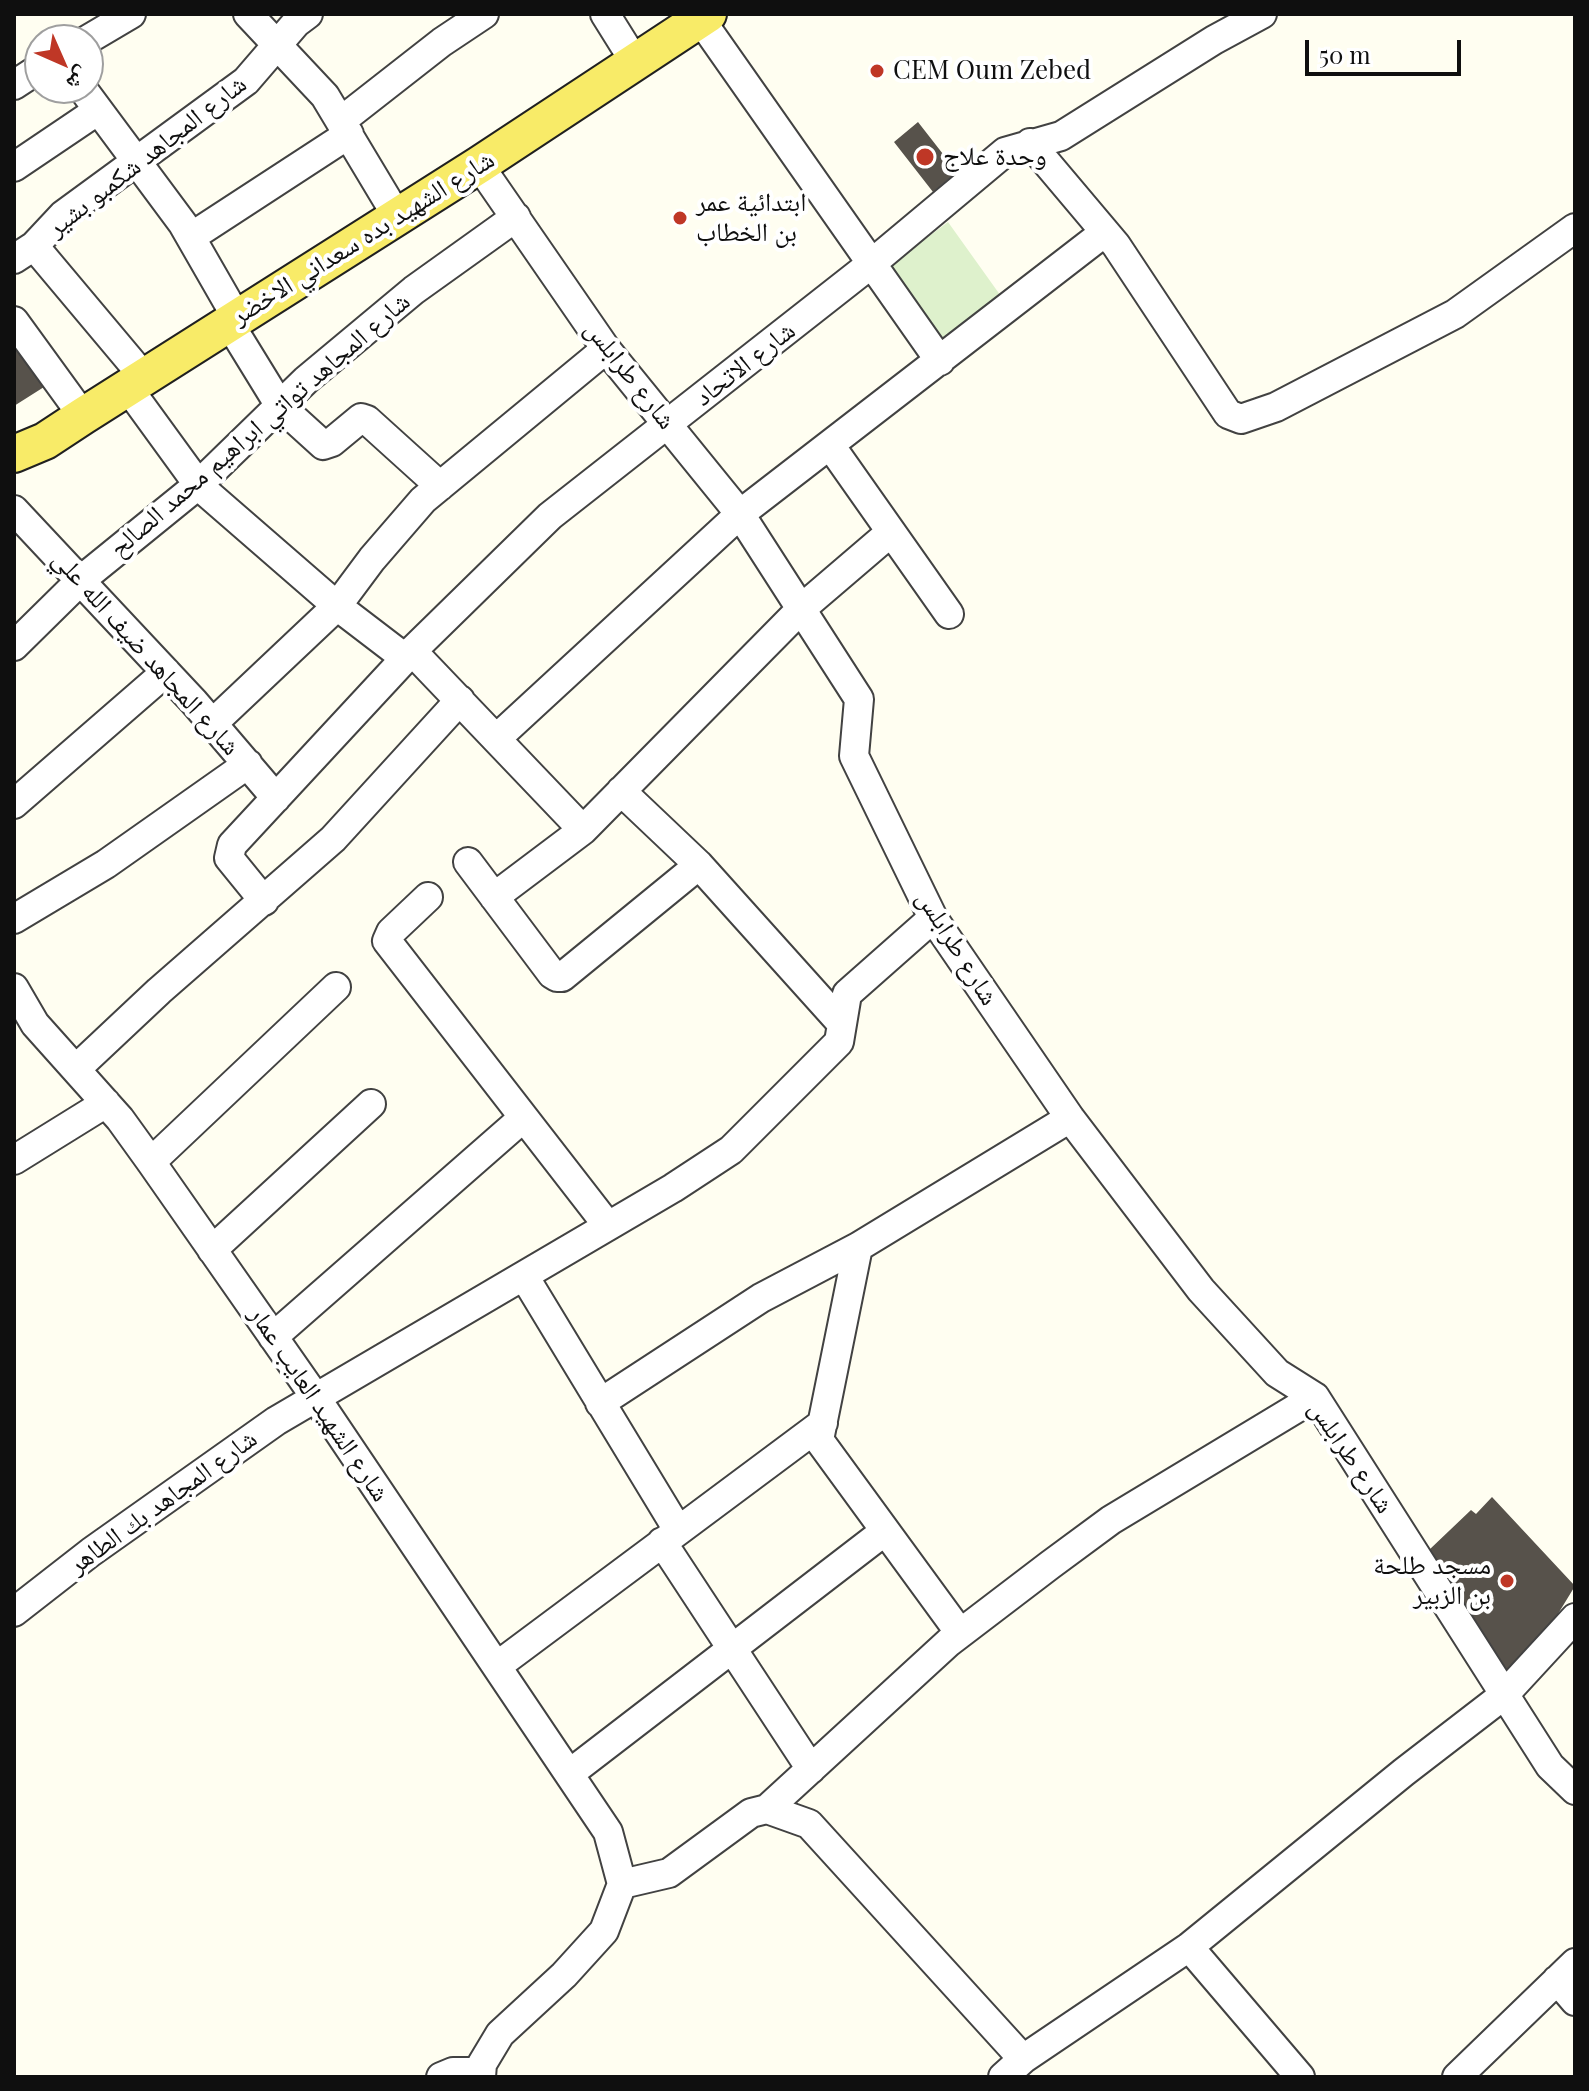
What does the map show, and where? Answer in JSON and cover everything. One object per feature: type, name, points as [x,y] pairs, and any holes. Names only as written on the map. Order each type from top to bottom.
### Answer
[{"type":"main road","name":"شارع الشهيد بده سعداني الاخضر","points":[[14,454],[45,441],[479,165],[704,16]]},
{"type":"street","points":[[248,14],[325,96],[397,216]]},
{"type":"street","name":"شارع المجاهد شكمبو بشير","points":[[24,252],[63,215],[246,81],[296,23],[308,14]]},
{"type":"street","points":[[191,237],[345,127],[442,42],[484,14]]},
{"type":"street","points":[[605,14],[635,62]]},
{"type":"street","name":"شارع الاتحاد","points":[[264,901],[229,858],[229,852],[409,654],[550,516],[871,264],[1005,152],[1061,136],[1229,22],[1262,14]]},
{"type":"street","points":[[704,16],[940,361]]},
{"type":"street","points":[[14,167],[85,104]]},
{"type":"street","points":[[92,104],[191,237],[280,406],[323,445],[332,442],[357,419],[367,420],[440,486]]},
{"type":"street","points":[[1030,143],[1105,232],[1228,414],[1241,419],[1276,407],[1455,314],[1575,228]]},
{"type":"street","name":"شارع طرابلس","points":[[479,165],[606,349],[740,514],[859,699],[854,756],[933,918],[1070,1118],[1201,1290],[1277,1373],[1315,1397],[1550,1766],[1575,1790]]},
{"type":"street","name":"شارع المجاهد تواتي ابراهيم محمد الصالح","points":[[14,646],[81,580],[198,485],[280,406],[414,290],[516,217]]},
{"type":"street","points":[[497,738],[740,514],[1105,232]]},
{"type":"street","points":[[24,252],[136,382],[198,485],[337,606],[409,654],[460,700],[583,830]]},
{"type":"street","points":[[14,321],[83,416]]},
{"type":"street","points":[[212,724],[337,606],[372,559],[423,500],[606,349]]},
{"type":"street","points":[[830,445],[949,614]]},
{"type":"street","name":"شارع المجاهد ضيف الله علي","points":[[14,510],[166,672],[276,798]]},
{"type":"street","points":[[494,897],[583,830],[801,609],[891,532]]},
{"type":"street","points":[[14,804],[166,672]]},
{"type":"street","points":[[76,1069],[159,991],[333,839],[460,700]]},
{"type":"street","points":[[14,919],[106,864],[248,764]]},
{"type":"street","points":[[621,791],[699,865],[842,1024]]},
{"type":"street","points":[[468,862],[552,974],[562,977],[699,865]]},
{"type":"street","points":[[428,897],[391,932],[387,941],[608,1226]]},
{"type":"street","name":"شارع المجاهد بك الطاهر","points":[[14,1612],[276,1421],[731,1150],[839,1042],[847,994],[933,918]]},
{"type":"street","points":[[151,1162],[336,987]]},
{"type":"street","name":"شارع الشهيد العايب عمار","points":[[14,988],[22,1018],[76,1069],[106,1103],[151,1162],[316,1398],[608,1832],[622,1884]]},
{"type":"street","points":[[14,1160],[106,1103]]},
{"type":"street","points":[[212,1250],[371,1104]]},
{"type":"street","points":[[273,1337],[523,1118]]},
{"type":"street","points":[[600,1403],[761,1298],[858,1247],[1070,1118]]},
{"type":"street","points":[[858,1247],[819,1440],[960,1633]]},
{"type":"street","points":[[524,1276],[600,1403],[732,1649],[811,1769]]},
{"type":"street","points":[[441,2077],[453,2072],[481,2074],[482,2064],[500,2034],[564,1975],[604,1931],[622,1884],[669,1873],[751,1813],[767,1809],[960,1633],[1111,1520],[1315,1397]]},
{"type":"street","points":[[497,1666],[823,1423]]},
{"type":"street","points":[[569,1774],[885,1531]]},
{"type":"street","points":[[767,1809],[809,1824],[1013,2068],[1189,1947],[1392,1781],[1504,1695],[1575,1618]]},
{"type":"street","points":[[1189,1947],[1300,2077]]},
{"type":"street","points":[[1457,2077],[1569,1981]]},
{"type":"green space","points":[[948,222],[1003,299],[942,347],[884,270]]},
{"type":"building","name":"وحدة علاج","points":[[918,122],[957,172],[933,192],[894,142]]},
{"type":"building","points":[[14,347],[44,387],[14,406]]},
{"type":"building","name":"مسجد طلحة بن الزبير","points":[[1492,1497],[1575,1586],[1553,1622],[1508,1671],[1495,1660],[1429,1550],[1471,1510],[1476,1514]]},
{"type":"place","name":"CEM Oum Zebed","points":[[877,71]]},
{"type":"place","name":"وحدة علاج","points":[[925,157]]},
{"type":"place","name":"ابتدائية عمر بن الخطاب","points":[[680,218]]},
{"type":"place","name":"مسجد طلحة بن الزبير","points":[[1507,1581]]}]
